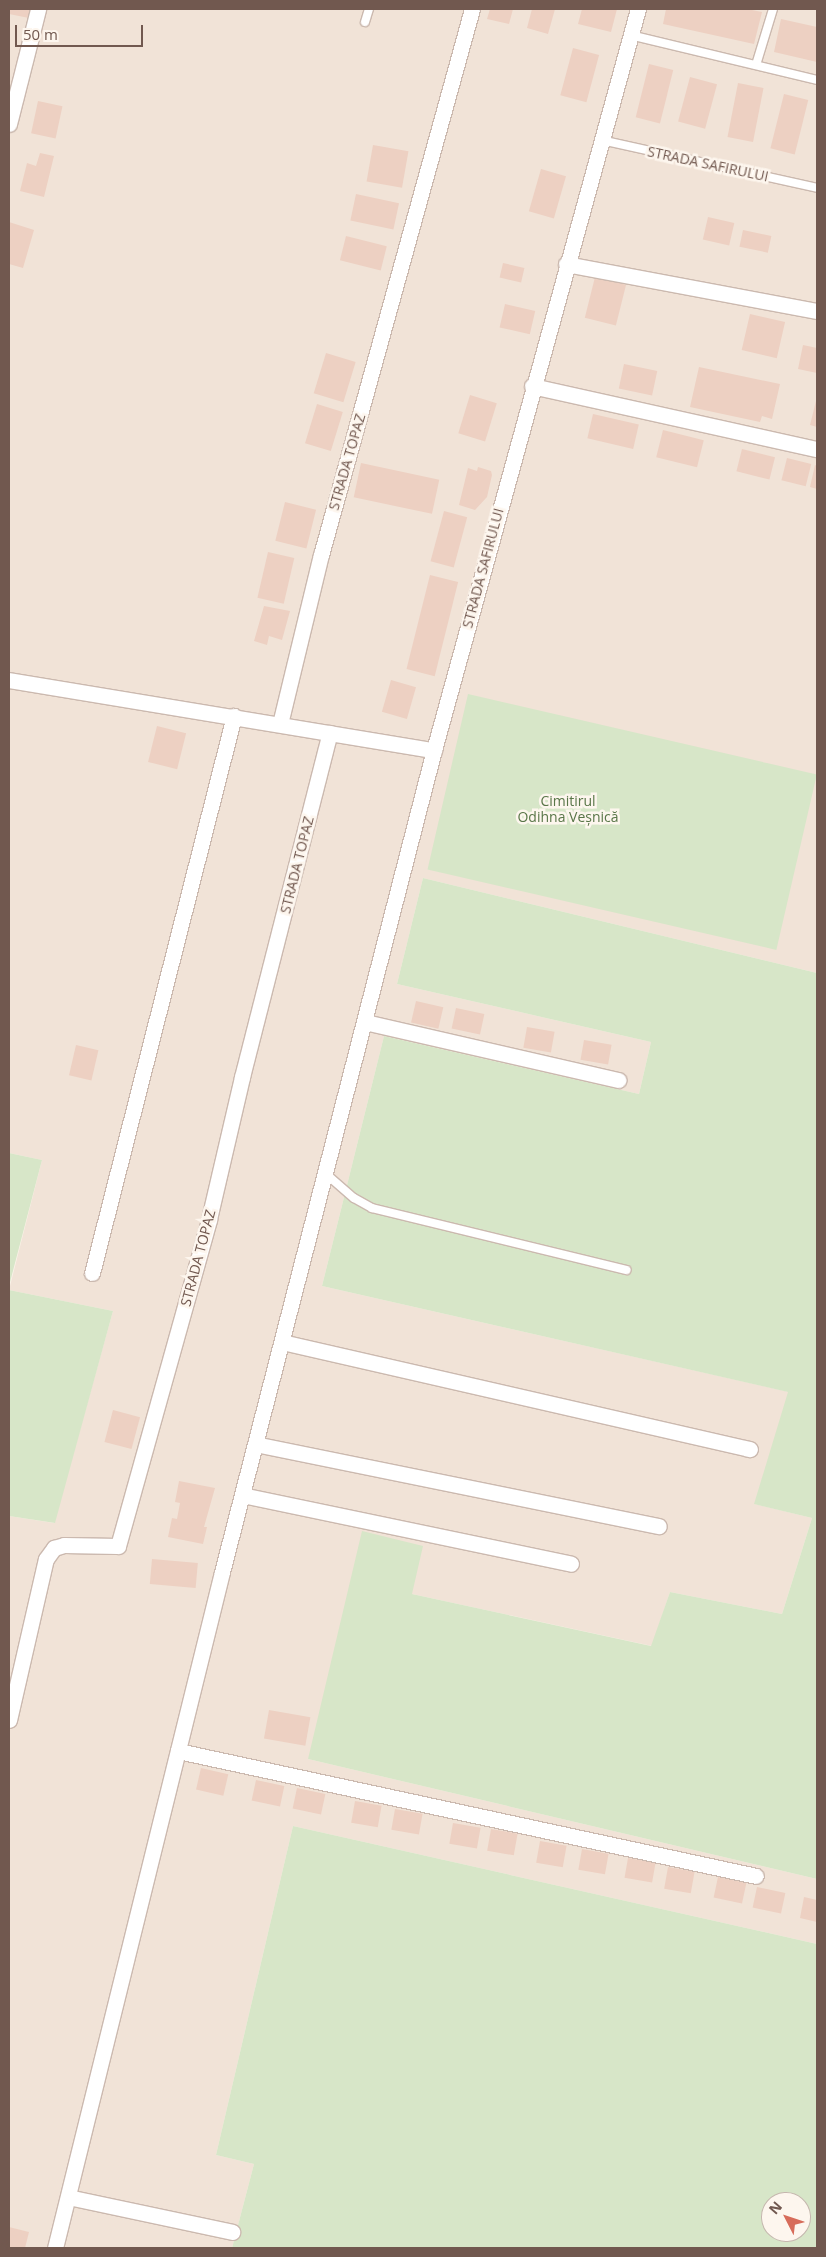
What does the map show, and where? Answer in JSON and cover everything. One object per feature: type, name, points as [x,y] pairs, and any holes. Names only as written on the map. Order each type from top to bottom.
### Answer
[{"type":"street","points":[[9,124],[38,9]]},
{"type":"street","name":"STRADA TOPAZ","points":[[280,724],[321,555],[421,201],[472,9]]},
{"type":"street","name":"STRADA SAFIRULUI","points":[[55,2248],[242,1495],[434,750],[599,140],[638,9]]},
{"type":"street","points":[[566,264],[817,311]]},
{"type":"street","points":[[532,386],[817,449]]},
{"type":"street","points":[[9,680],[434,750]]},
{"type":"street","points":[[92,1274],[234,716]]},
{"type":"street","name":"STRADA TOPAZ","points":[[9,1720],[46,1559],[54,1548],[64,1545],[118,1546],[209,1219],[242,1077],[330,732]]},
{"type":"street","points":[[365,1022],[618,1080]]},
{"type":"street","points":[[282,1342],[750,1449]]},
{"type":"street","points":[[256,1444],[659,1526]]},
{"type":"street","points":[[242,1495],[571,1564]]},
{"type":"street","points":[[178,1751],[756,1876]]},
{"type":"street","points":[[68,2197],[232,2232]]},
{"type":"lane","points":[[365,22],[369,9]]},
{"type":"lane","points":[[756,65],[773,9]]},
{"type":"lane","points":[[630,35],[817,80]]},
{"type":"lane","name":"STRADA SAFIRULUI","points":[[599,140],[817,188]]},
{"type":"lane","points":[[325,1173],[354,1198],[372,1208],[627,1270]]},
{"type":"shaded area","points":[[9,9],[817,9],[817,973],[423,878],[397,984],[651,1042],[639,1094],[384,1036],[322,1286],[789,1392],[755,1504],[812,1518],[782,1614],[670,1592],[652,1646],[412,1594],[308,1759],[817,1879],[817,1944],[293,1826],[216,2155],[254,2164],[232,2248],[9,2248],[9,1516],[54,1523],[113,1311],[9,1290],[42,1160],[9,1153]]},
{"type":"green space","name":"Cimitirul Odihna Veșnică","points":[[468,694],[817,775],[776,950],[428,869]]},
{"type":"green space","points":[[423,878],[817,973],[817,1879],[308,1759],[362,1531],[423,1546],[412,1594],[651,1646],[670,1592],[782,1614],[812,1518],[754,1504],[788,1392],[322,1286],[384,1036],[639,1094],[651,1042],[397,984]]},
{"type":"green space","points":[[9,1153],[42,1160],[9,1286]]},
{"type":"green space","points":[[9,1290],[113,1311],[55,1523],[9,1516]]},
{"type":"green space","points":[[293,1826],[817,1944],[817,2248],[232,2248],[254,2164],[216,2155]]},
{"type":"building","points":[[9,9],[31,9],[29,18],[9,14]]},
{"type":"building","points":[[490,9],[513,9],[509,24],[487,19]]},
{"type":"building","points":[[532,9],[555,9],[548,34],[527,28]]},
{"type":"building","points":[[582,9],[617,9],[611,32],[578,24]]},
{"type":"building","points":[[666,9],[747,9],[762,12],[754,44],[663,24]]},
{"type":"building","points":[[781,19],[817,27],[817,62],[774,52]]},
{"type":"building","points":[[573,48],[599,55],[586,102],[560,95]]},
{"type":"building","points":[[649,64],[673,70],[660,123],[636,117]]},
{"type":"building","points":[[690,77],[717,84],[705,129],[678,121]]},
{"type":"building","points":[[738,83],[764,88],[753,142],[728,137]]},
{"type":"building","points":[[784,94],[808,100],[795,154],[770,148]]},
{"type":"building","points":[[38,101],[62,106],[56,138],[31,133]]},
{"type":"building","points":[[373,145],[408,151],[402,188],[367,181]]},
{"type":"building","points":[[40,153],[54,156],[44,197],[20,191],[27,163],[36,166]]},
{"type":"building","points":[[541,169],[566,176],[554,218],[529,211]]},
{"type":"building","points":[[356,194],[399,203],[393,230],[350,220]]},
{"type":"building","points":[[708,217],[734,223],[729,245],[703,239]]},
{"type":"building","points":[[9,222],[34,230],[23,268],[9,264]]},
{"type":"building","points":[[743,230],[771,236],[768,253],[739,247]]},
{"type":"building","points":[[346,236],[387,246],[381,270],[340,260]]},
{"type":"building","points":[[503,263],[524,268],[521,283],[500,278]]},
{"type":"building","points":[[595,277],[626,285],[616,325],[585,318]]},
{"type":"building","points":[[505,304],[535,311],[530,334],[500,327]]},
{"type":"building","points":[[750,314],[785,322],[777,358],[742,350]]},
{"type":"building","points":[[803,345],[817,348],[817,373],[798,369]]},
{"type":"building","points":[[326,353],[356,362],[343,402],[314,393]]},
{"type":"building","points":[[624,364],[657,371],[652,396],[619,388]]},
{"type":"building","points":[[699,367],[780,384],[772,419],[762,416],[760,422],[690,407]]},
{"type":"building","points":[[470,395],[497,403],[485,441],[458,433]]},
{"type":"building","points":[[817,397],[817,427],[810,425]]},
{"type":"building","points":[[317,404],[343,412],[331,451],[305,443]]},
{"type":"building","points":[[593,414],[639,425],[633,449],[587,438]]},
{"type":"building","points":[[663,430],[704,440],[697,467],[656,457]]},
{"type":"building","points":[[742,449],[775,457],[769,480],[736,471]]},
{"type":"building","points":[[787,458],[811,464],[806,486],[781,480]]},
{"type":"building","points":[[361,463],[439,480],[432,514],[354,497]]},
{"type":"building","points":[[815,465],[817,466],[817,489],[810,487]]},
{"type":"building","points":[[478,467],[491,471],[492,475],[487,497],[475,510],[459,505],[468,468],[477,471]]},
{"type":"building","points":[[285,502],[316,510],[306,549],[275,541]]},
{"type":"building","points":[[444,511],[467,517],[454,567],[431,561]]},
{"type":"building","points":[[268,552],[294,558],[284,604],[257,598]]},
{"type":"building","points":[[430,575],[458,582],[435,676],[407,669]]},
{"type":"building","points":[[264,606],[290,611],[282,640],[269,636],[267,645],[254,641]]},
{"type":"building","points":[[391,680],[416,687],[407,719],[382,712]]},
{"type":"building","points":[[157,726],[186,733],[177,769],[148,762]]},
{"type":"building","points":[[416,1001],[443,1007],[438,1029],[411,1022]]},
{"type":"building","points":[[456,1008],[484,1014],[480,1035],[452,1029]]},
{"type":"building","points":[[527,1027],[555,1032],[551,1053],[523,1048]]},
{"type":"building","points":[[584,1040],[612,1045],[608,1065],[581,1060]]},
{"type":"building","points":[[76,1045],[98,1050],[91,1080],[69,1075]]},
{"type":"building","points":[[113,1410],[140,1417],[132,1449],[104,1442]]},
{"type":"building","points":[[179,1481],[215,1488],[204,1527],[207,1527],[203,1544],[168,1537],[172,1518],[177,1519],[180,1503],[175,1502]]},
{"type":"building","points":[[152,1559],[198,1563],[196,1588],[150,1584]]},
{"type":"building","points":[[269,1710],[310,1717],[305,1746],[264,1739]]},
{"type":"building","points":[[201,1768],[228,1774],[223,1796],[196,1789]]},
{"type":"building","points":[[256,1780],[284,1786],[280,1807],[252,1801]]},
{"type":"building","points":[[297,1788],[325,1794],[321,1815],[293,1809]]},
{"type":"building","points":[[355,1801],[382,1806],[378,1827],[351,1823]]},
{"type":"building","points":[[395,1809],[423,1814],[419,1835],[391,1830]]},
{"type":"building","points":[[453,1823],[481,1828],[477,1849],[449,1844]]},
{"type":"building","points":[[491,1829],[518,1834],[514,1855],[487,1851]]},
{"type":"building","points":[[540,1841],[567,1846],[563,1867],[536,1863]]},
{"type":"building","points":[[582,1849],[609,1854],[605,1874],[578,1870]]},
{"type":"building","points":[[628,1858],[656,1863],[652,1883],[625,1878]]},
{"type":"building","points":[[668,1867],[695,1872],[691,1893],[664,1889]]},
{"type":"building","points":[[718,1877],[746,1883],[742,1904],[714,1898]]},
{"type":"building","points":[[757,1887],[785,1893],[781,1914],[753,1908]]},
{"type":"building","points":[[804,1897],[817,1900],[817,1922],[800,1918]]},
{"type":"building","points":[[9,2227],[29,2232],[25,2248],[9,2248]]}]
